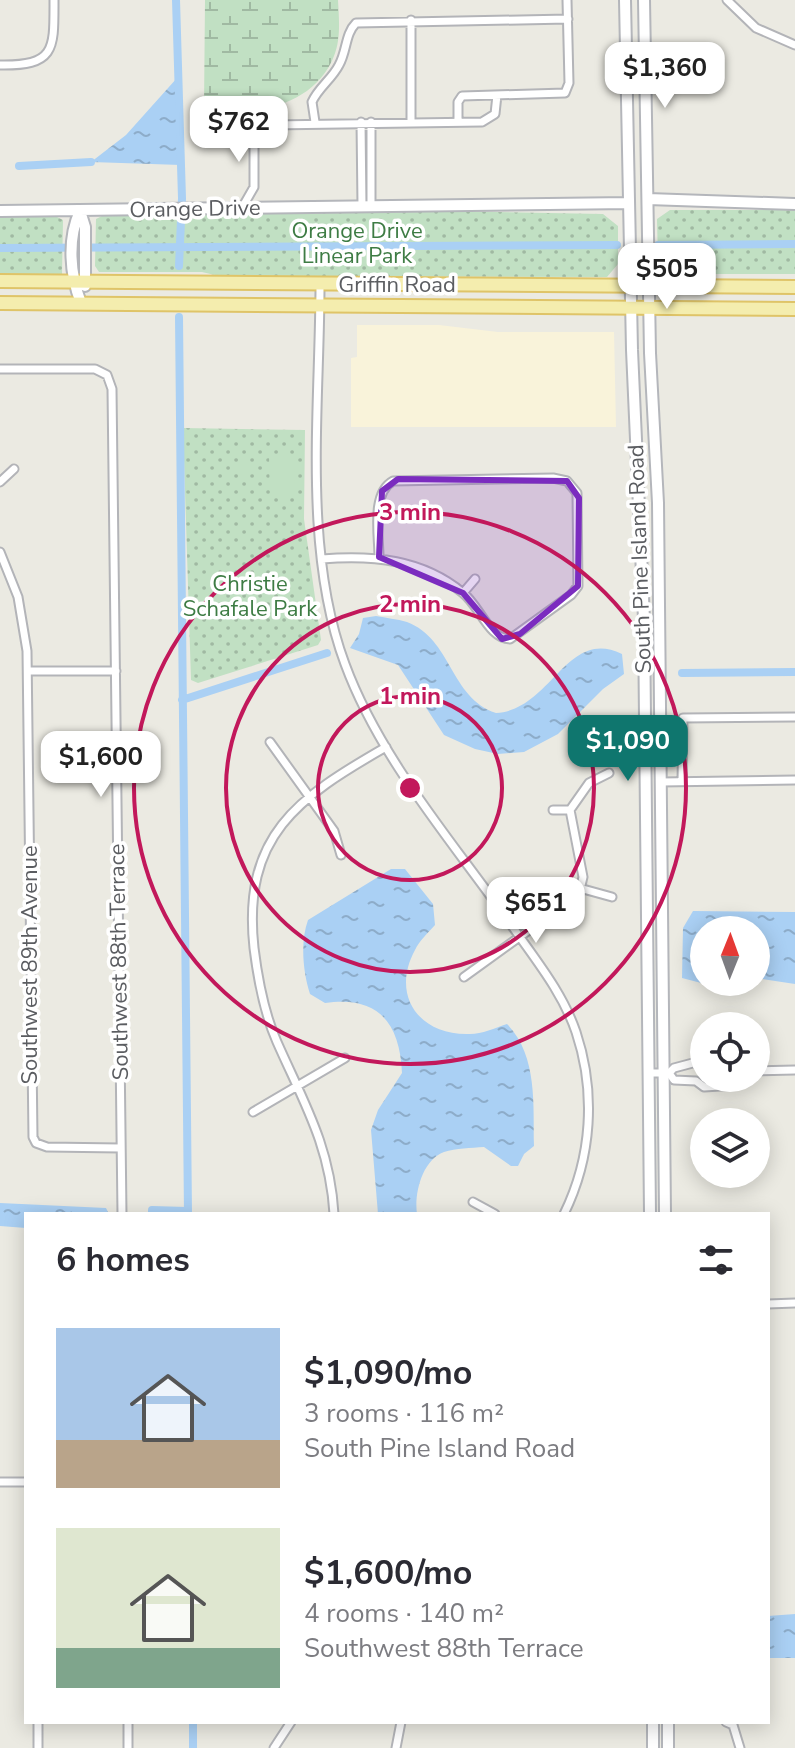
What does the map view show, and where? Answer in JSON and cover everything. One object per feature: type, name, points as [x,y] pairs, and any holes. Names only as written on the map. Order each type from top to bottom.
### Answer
[{"type":"main road","name":"South Pine Island Road","points":[[625,0],[630,286],[644,619],[650,1212]]},
{"type":"main road","name":"South Pine Island Road","points":[[644,0],[649,286],[658,503],[665,1212]]},
{"type":"main road","points":[[648,199],[795,204]]},
{"type":"main road","name":"Orange Drive","points":[[0,211],[629,203]]},
{"type":"main road","points":[[80,211],[73,227],[81,303]]},
{"type":"main road","points":[[79,276],[85,227],[80,211]]},
{"type":"main road","name":"Griffin Road","points":[[0,281],[79,276],[320,285],[795,287]]},
{"type":"main road","name":"Griffin Road","points":[[0,303],[795,309]]},
{"type":"main road","points":[[647,877],[662,877]]},
{"type":"main road","points":[[653,1724],[653,1748]]},
{"type":"main road","points":[[668,1724],[668,1748]]},
{"type":"street","points":[[0,65],[37,63],[51,50],[54,0]]},
{"type":"street","points":[[458,122],[458,102],[462,96],[560,95],[568,88],[567,0]]},
{"type":"street","points":[[727,0],[745,21],[764,33],[795,45]]},
{"type":"street","points":[[315,122],[312,102],[341,62],[350,29],[363,20],[568,19]]},
{"type":"street","points":[[411,20],[411,122]]},
{"type":"street","points":[[203,126],[489,120],[495,114],[497,95]]},
{"type":"street","points":[[366,122],[366,206]]},
{"type":"street","points":[[240,210],[254,187],[254,126]]},
{"type":"street","points":[[320,285],[322,559],[328,604],[344,663],[364,709],[386,747],[520,937],[568,1012],[581,1050],[588,1086],[585,1152],[580,1175],[565,1212]]},
{"type":"street","name":"Southwest 88th Terrace","points":[[0,369],[95,369],[107,375],[112,389],[122,1212]]},
{"type":"street","points":[[0,482],[14,469]]},
{"type":"street","points":[[322,559],[379,557],[421,570],[463,593],[495,632],[506,640],[520,634],[541,614],[576,591],[579,581],[579,498],[573,486],[553,478],[407,479],[388,483],[380,498],[379,557]]},
{"type":"street","name":"Southwest 89th Avenue","points":[[0,552],[18,597],[28,671],[31,1121],[36,1143],[47,1147],[120,1148]]},
{"type":"street","points":[[463,593],[475,579]]},
{"type":"street","points":[[28,671],[116,671]]},
{"type":"street","points":[[682,781],[683,718],[795,717]]},
{"type":"street","points":[[270,742],[334,831],[341,855]]},
{"type":"street","points":[[334,1212],[331,1176],[323,1142],[265,1008],[257,971],[252,917],[254,886],[262,857],[279,825],[309,795],[386,747]]},
{"type":"street","points":[[583,889],[570,810],[589,783],[609,773]]},
{"type":"street","points":[[661,782],[795,780]]},
{"type":"street","points":[[553,810],[570,810]]},
{"type":"street","points":[[464,977],[574,899],[583,889]]},
{"type":"street","points":[[583,889],[612,897]]},
{"type":"street","points":[[253,1112],[345,1058]]},
{"type":"street","points":[[649,1073],[666,1073],[690,1064]]},
{"type":"street","points":[[770,1071],[795,1070]]},
{"type":"street","points":[[666,1073],[674,1080],[690,1079]]},
{"type":"street","points":[[473,1202],[491,1212]]},
{"type":"street","points":[[770,1304],[795,1303]]},
{"type":"street","points":[[0,1482],[24,1482]]},
{"type":"street","points":[[38,1724],[38,1748]]},
{"type":"street","points":[[128,1724],[128,1748]]},
{"type":"street","points":[[274,1748],[290,1724]]},
{"type":"street","points":[[396,1748],[401,1724]]},
{"type":"street","points":[[731,1724],[740,1748]]},
{"type":"highlighted area","points":[[398,479],[567,481],[579,498],[578,586],[520,634],[502,639],[463,593],[379,557],[382,491]]},
{"type":"shaded area","points":[[357,325],[439,325],[498,332],[614,332],[616,427],[351,427],[351,358],[357,357]]},
{"type":"green space","points":[[205,0],[338,0],[339,36],[334,56],[325,73],[312,87],[279,105],[241,111],[204,107]]},
{"type":"green space","points":[[670,210],[795,210],[795,274],[671,274],[658,262],[657,219]]},
{"type":"green space","name":"Orange Drive Linear Park","points":[[433,211],[603,214],[618,226],[618,264],[607,277],[219,276],[202,272],[99,272],[95,266],[96,219],[106,214]]},
{"type":"green space","points":[[0,214],[51,214],[63,220],[62,274],[0,275]]},
{"type":"green space","name":"Christie Schafale Park","points":[[183,428],[305,430],[304,519],[321,640],[318,645],[198,683],[191,680]]},
{"type":"green space","points":[[269,455],[294,455],[295,497],[270,497]]},
{"type":"green space","points":[[238,457],[250,457],[250,479],[238,479]]},
{"type":"water","points":[[177,78],[181,165],[91,162],[126,135]]},
{"type":"water","points":[[376,616],[407,622],[422,630],[443,654],[469,695],[496,713],[515,708],[531,699],[572,660],[587,651],[603,649],[622,654],[624,674],[603,689],[558,734],[524,752],[498,754],[475,749],[444,735],[398,665],[350,648],[359,634],[363,618]]},
{"type":"water","points":[[391,869],[405,869],[433,904],[435,925],[421,940],[408,967],[406,983],[414,1010],[437,1028],[452,1033],[479,1033],[507,1024],[524,1051],[532,1082],[534,1146],[524,1154],[518,1166],[511,1166],[484,1147],[444,1152],[430,1162],[421,1178],[417,1212],[378,1212],[371,1130],[378,1110],[402,1073],[397,1040],[383,1016],[372,1008],[343,1002],[325,1003],[310,994],[303,957],[308,920]]},
{"type":"water","points":[[693,911],[795,912],[795,984],[770,980],[770,916],[690,916]]},
{"type":"water","points":[[690,916],[690,980],[682,978],[683,928]]},
{"type":"water","points":[[0,1203],[106,1208],[108,1212],[24,1212],[24,1228],[0,1226]]},
{"type":"water","points":[[795,1614],[795,1658],[770,1658],[770,1616]]},
{"type":"waterway","points":[[176,0],[182,198],[179,266]]},
{"type":"waterway","points":[[19,166],[91,162]]},
{"type":"waterway","points":[[658,245],[795,244]]},
{"type":"waterway","points":[[0,248],[617,245]]},
{"type":"waterway","points":[[179,317],[188,1212]]},
{"type":"waterway","points":[[182,700],[327,653]]},
{"type":"waterway","points":[[682,673],[795,672]]},
{"type":"waterway","points":[[152,1212],[187,1211]]},
{"type":"waterway","points":[[193,1724],[193,1748]]}]
